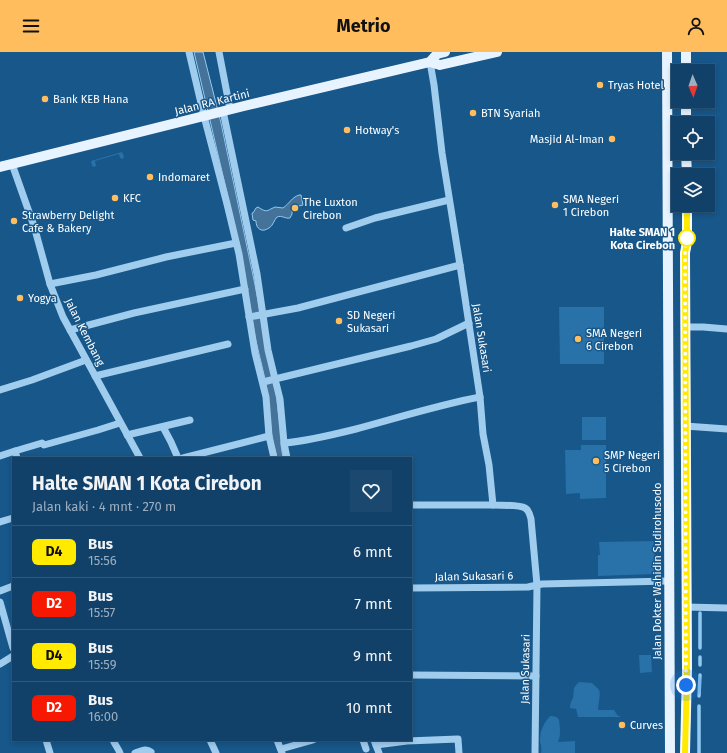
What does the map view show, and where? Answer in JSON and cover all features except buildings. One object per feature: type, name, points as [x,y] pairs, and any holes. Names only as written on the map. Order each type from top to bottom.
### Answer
[{"type":"main road","name":"Jalan RA Kartini","points":[[430,62],[437,54],[445,52]]},
{"type":"main road","name":"Jalan RA Kartini","points":[[0,167],[206,115],[430,62],[440,65],[497,52]]},
{"type":"main road","name":"Jalan Dokter Wahidin Sudirohusodo","points":[[667,52],[670,753]]},
{"type":"main road","points":[[686,52],[686,64]]},
{"type":"main road","points":[[685,753],[687,671],[685,253],[687,242],[687,212]]},
{"type":"main road","points":[[669,622],[686,621]]},
{"type":"street","points":[[189,52],[206,115],[239,254],[255,353],[264,382],[269,436],[274,457]]},
{"type":"street","points":[[219,52],[224,111],[257,274],[261,315],[274,379],[280,399],[281,427],[287,457]]},
{"type":"street","name":"Jalan Sukasari","points":[[430,62],[449,200],[480,397],[483,434],[489,465],[493,505],[521,506],[526,508],[531,519],[538,585],[535,753]]},
{"type":"street","name":"Jalan Kembang","points":[[12,164],[34,226],[50,284],[63,317],[139,457]]},
{"type":"street","points":[[346,228],[375,218],[449,200]]},
{"type":"street","points":[[50,284],[96,275],[166,257],[236,243]]},
{"type":"street","points":[[239,254],[252,252]]},
{"type":"street","points":[[250,317],[298,308],[460,265]]},
{"type":"street","points":[[70,330],[134,313],[245,289]]},
{"type":"street","points":[[264,382],[436,339],[469,323]]},
{"type":"street","points":[[685,327],[727,329]]},
{"type":"street","points":[[95,376],[228,344]]},
{"type":"street","points":[[0,390],[86,360]]},
{"type":"street","points":[[284,443],[298,442],[338,433],[480,397]]},
{"type":"street","points":[[127,435],[190,420]]},
{"type":"street","points":[[0,456],[16,454],[42,443],[44,445],[120,423]]},
{"type":"street","points":[[269,426],[281,427]]},
{"type":"street","points":[[685,426],[727,429]]},
{"type":"street","points":[[163,427],[178,457]]},
{"type":"street","points":[[187,457],[269,436]]},
{"type":"street","points":[[412,505],[493,505]]},
{"type":"street","points":[[0,522],[12,518]]},
{"type":"street","points":[[538,585],[669,581]]},
{"type":"street","name":"Jalan Sukasari 6","points":[[412,588],[538,585]]},
{"type":"street","points":[[0,591],[12,586]]},
{"type":"street","points":[[0,602],[12,644]]},
{"type":"street","points":[[686,607],[727,608]]},
{"type":"street","points":[[0,664],[12,657]]},
{"type":"street","points":[[412,675],[536,676]]},
{"type":"street","points":[[379,753],[375,742],[458,739],[459,753]]},
{"type":"street","points":[[46,741],[50,753]]},
{"type":"street","points":[[114,741],[120,753]]},
{"type":"street","points":[[210,741],[216,753]]},
{"type":"street","points":[[277,741],[282,751],[310,741]]},
{"type":"street","points":[[363,741],[366,749]]},
{"type":"street","points":[[135,753],[146,749],[151,752]]},
{"type":"shaded area","points":[[194,52],[203,52],[221,123],[276,393],[283,457],[277,457],[272,438],[266,383],[255,337],[242,257]]},
{"type":"shaded area","points":[[122,152],[124,157],[123,159],[120,158],[119,154],[95,161],[96,166],[92,166],[91,161]]},
{"type":"shaded area","points":[[301,195],[303,205],[292,208],[290,218],[280,216],[277,217],[272,226],[269,228],[262,230],[258,228],[256,221],[253,220],[252,213],[256,208],[258,207],[266,211],[275,207],[283,208]]},
{"type":"shaded area","points":[[559,307],[604,307],[604,364],[560,364]]},
{"type":"shaded area","points":[[582,417],[606,417],[606,440],[582,440]]},
{"type":"shaded area","points":[[581,445],[606,445],[606,498],[580,499],[580,493],[566,494],[565,450],[581,450]]},
{"type":"shaded area","points":[[654,541],[655,574],[598,576],[598,555],[600,555],[599,542]]},
{"type":"shaded area","points":[[639,655],[651,655],[652,672],[640,673]]},
{"type":"shaded area","points":[[579,682],[592,683],[599,690],[600,697],[598,710],[614,710],[620,717],[578,717],[576,709],[570,708],[570,706],[574,688]]},
{"type":"shaded area","points":[[550,716],[556,717],[559,720],[560,737],[558,742],[575,741],[575,753],[541,753],[541,733],[544,724]]},
{"type":"waterway","points":[[700,613],[700,648]]},
{"type":"waterway","points":[[700,657],[700,665]]},
{"type":"waterway","points":[[699,696],[700,675]]},
{"type":"waterway","points":[[699,706],[699,753]]},
{"type":"bus line","name":"D4","points":[[685,753],[687,671],[685,253],[687,242],[687,212]]},
{"type":"place","name":"Tryas Hotel","points":[[600,85]]},
{"type":"place","name":"Bank KEB Hana","points":[[45,99]]},
{"type":"place","name":"BTN Syariah","points":[[473,113]]},
{"type":"place","name":"Hotway's","points":[[347,130]]},
{"type":"place","name":"Masjid Al-Iman","points":[[612,139]]},
{"type":"place","name":"Indomaret","points":[[150,177]]},
{"type":"place","name":"KFC","points":[[115,198]]},
{"type":"place","name":"SMA Negeri 1 Cirebon","points":[[555,205]]},
{"type":"place","name":"The Luxton Cirebon","points":[[295,208]]},
{"type":"place","name":"Strawberry Delight Cafe & Bakery","points":[[14,221]]},
{"type":"place","name":"Halte SMAN 1 Kota Cirebon","points":[[687,238]]},
{"type":"place","name":"Yogya","points":[[20,298]]},
{"type":"place","name":"SD Negeri Sukasari","points":[[339,321]]},
{"type":"place","name":"SMA Negeri 6 Cirebon","points":[[578,339]]},
{"type":"place","name":"SMP Negeri 5 Cirebon","points":[[596,461]]},
{"type":"place","name":"Curves","points":[[622,725]]},
{"type":"route","points":[[686,685],[685,253],[687,238]]}]
